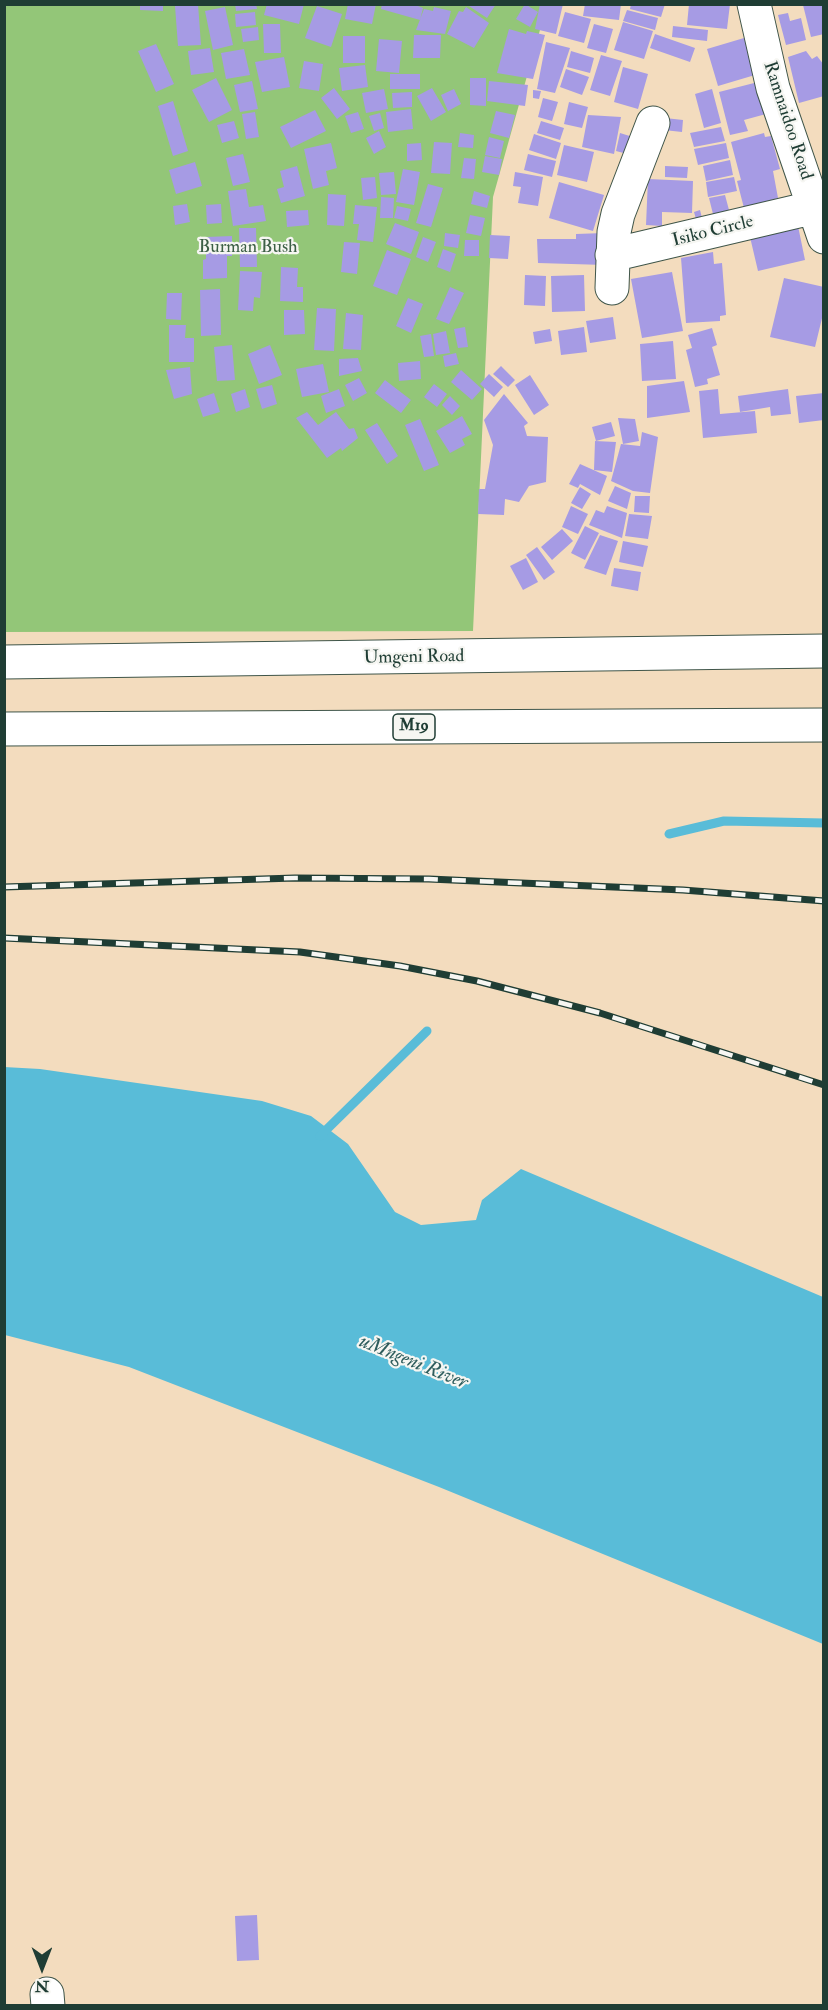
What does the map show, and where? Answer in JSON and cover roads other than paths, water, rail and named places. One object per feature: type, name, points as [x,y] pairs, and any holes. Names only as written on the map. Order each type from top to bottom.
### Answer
[{"type":"main road","name":"Ramnaidoo Road","points":[[754,4],[773,88],[820,216]]},
{"type":"main road","points":[[612,288],[612,255],[618,214],[653,123]]},
{"type":"main road","name":"Isiko Circle","points":[[612,255],[820,216]]},
{"type":"main road","name":"Umgeni Road","points":[[4,662],[379,659],[821,650]]},
{"type":"main road","name":"M19","points":[[4,729],[824,725]]},
{"type":"water","name":"uMngeni River","points":[[4,1067],[40,1069],[262,1101],[311,1116],[348,1144],[395,1212],[421,1225],[476,1220],[482,1200],[521,1169],[823,1297],[823,1644],[439,1487],[129,1367],[5,1335]]},
{"type":"waterway","points":[[669,834],[724,821],[824,823]]},
{"type":"waterway","points":[[320,1136],[427,1031]]},
{"type":"railway","points":[[4,887],[295,878],[429,879],[683,890],[824,901]]},
{"type":"railway","points":[[4,938],[300,952],[400,966],[477,981],[600,1013],[824,1085]]},
{"type":"park label","name":"Burman Bush","points":[[248,248]]}]
